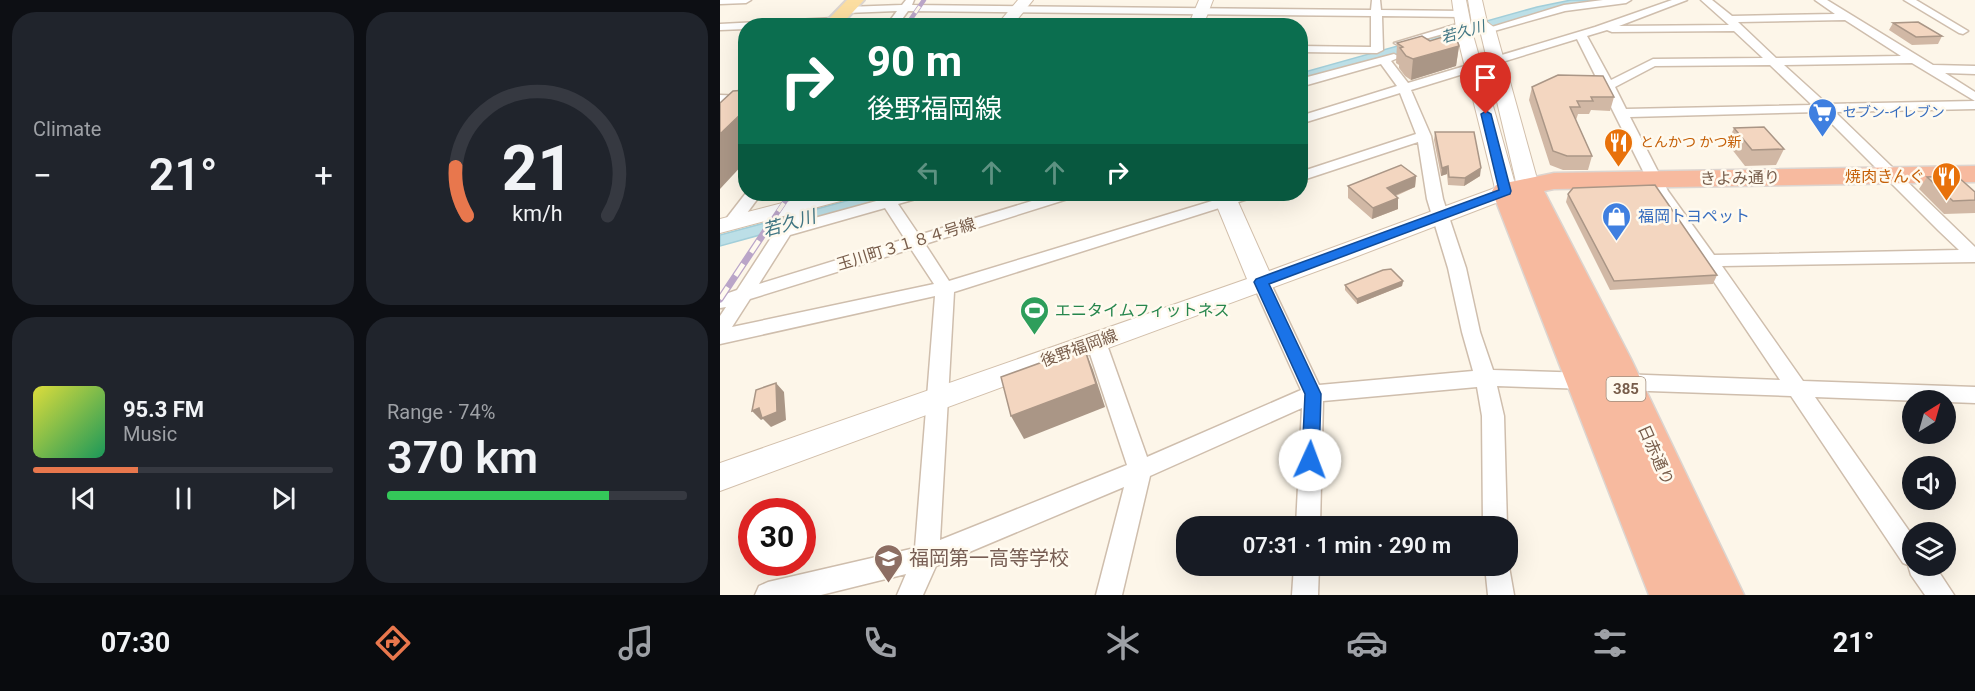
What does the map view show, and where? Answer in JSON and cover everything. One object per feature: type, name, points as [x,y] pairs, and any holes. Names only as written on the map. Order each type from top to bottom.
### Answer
[{"type":"highway","name":"きよみ通り","points":[[1517,189],[1554,181],[1975,174]]},
{"type":"highway","name":"385","points":[[1517,189],[1584,381],[1673,595]]},
{"type":"highway","name":"日赤通り","points":[[1517,189],[1623,382],[1720,595]]},
{"type":"main road","points":[[1475,0],[1495,60],[1517,189]]},
{"type":"main road","points":[[1010,18],[1022,5]]},
{"type":"main road","points":[[1463,22],[1475,67],[1517,189]]},
{"type":"main road","points":[[729,123],[738,114]]},
{"type":"main road","name":"後野福岡線","points":[[720,477],[1517,189]]},
{"type":"main road","points":[[724,231],[821,201]]},
{"type":"main road","points":[[1235,201],[1261,282]]},
{"type":"street","points":[[720,1],[746,0]]},
{"type":"street","points":[[1376,0],[1381,55],[1404,87],[1424,136],[1435,199],[1457,268],[1471,332],[1485,378],[1493,416],[1495,516]]},
{"type":"street","points":[[1484,26],[1566,0]]},
{"type":"street","points":[[1484,26],[1572,6],[1626,0]]},
{"type":"street","points":[[1308,117],[1599,29],[1682,0]]},
{"type":"street","points":[[1706,0],[1715,0]]},
{"type":"street","points":[[1706,0],[1826,109],[1891,176],[1975,256]]},
{"type":"street","points":[[1820,0],[1975,97]]},
{"type":"street","points":[[1909,0],[1969,31],[1975,38]]},
{"type":"street","points":[[815,18],[908,4],[928,9],[1022,5],[1201,12],[1377,13],[1463,22]]},
{"type":"street","points":[[897,18],[908,4]]},
{"type":"street","points":[[1599,29],[1850,17]]},
{"type":"street","points":[[1308,80],[1381,55],[1463,22]]},
{"type":"street","points":[[720,27],[738,26]]},
{"type":"street","points":[[720,39],[738,28]]},
{"type":"street","points":[[1580,34],[1661,190],[1902,541]]},
{"type":"street","points":[[1308,50],[1381,55]]},
{"type":"street","points":[[1308,69],[1381,55]]},
{"type":"street","points":[[1608,86],[1653,63],[1917,59]]},
{"type":"street","points":[[1933,69],[1975,70]]},
{"type":"street","points":[[720,99],[738,100]]},
{"type":"street","points":[[1622,113],[1975,105]]},
{"type":"street","points":[[1308,174],[1424,136]]},
{"type":"street","points":[[724,231],[748,201]]},
{"type":"street","points":[[784,231],[878,201]]},
{"type":"street","points":[[889,201],[945,288],[927,557],[910,595]]},
{"type":"street","name":"玉川町３１８４号線","points":[[720,302],[1047,201]]},
{"type":"street","points":[[720,337],[945,288],[1217,201]]},
{"type":"street","points":[[720,331],[784,231],[802,208]]},
{"type":"street","points":[[1709,261],[1975,256]]},
{"type":"street","points":[[1261,282],[1313,394],[1308,516]]},
{"type":"street","points":[[1096,342],[1140,470],[1108,595]]},
{"type":"street","points":[[768,595],[927,557],[1140,470],[1313,394],[1485,378],[1975,395]]},
{"type":"street","points":[[1305,595],[1306,576]]},
{"type":"street","points":[[1499,576],[1502,595]]},
{"type":"street","points":[[1927,576],[1941,595]]},
{"type":"water","name":"若久川","points":[[1571,0],[1616,0],[1547,11],[1308,80],[1308,71],[1537,7]]},
{"type":"water","name":"若久川","points":[[846,201],[884,201],[720,246],[720,235]]},
{"type":"building","points":[[1918,22],[1942,36],[1916,37],[1893,23]]},
{"type":"building","points":[[1449,35],[1457,40],[1459,46],[1413,59],[1406,56],[1400,48],[1403,47],[1397,43],[1422,36],[1430,41]]},
{"type":"building","points":[[1558,75],[1603,76],[1614,97],[1591,97],[1593,101],[1577,101],[1580,107],[1570,107],[1592,156],[1567,156],[1553,151],[1532,87]]},
{"type":"building","points":[[733,91],[738,91],[738,117],[720,134],[720,103]]},
{"type":"building","points":[[1764,127],[1784,149],[1752,150],[1734,128]]},
{"type":"building","points":[[1435,132],[1474,132],[1481,168],[1465,178],[1449,177],[1448,166],[1442,168]]},
{"type":"building","points":[[1401,165],[1416,176],[1387,188],[1398,198],[1373,208],[1348,186]]},
{"type":"building","points":[[1957,176],[1975,192],[1975,200],[1953,201],[1927,177]]},
{"type":"building","name":"福岡トヨペット","points":[[1655,185],[1717,275],[1614,281],[1568,194],[1573,188]]},
{"type":"building","points":[[1391,269],[1403,281],[1357,299],[1345,285],[1383,270]]},
{"type":"building","points":[[1084,347],[1096,384],[1011,416],[1001,377]]},
{"type":"building","points":[[776,383],[777,412],[762,418],[759,408],[752,411],[756,390]]},
{"type":"railway","points":[[912,18],[924,0]]},
{"type":"railway","points":[[767,228],[785,201]]},
{"type":"railway","points":[[720,299],[768,227]]},
{"type":"place","name":"セブン-イレブン","points":[[1822,138]]},
{"type":"place","name":"とんかつ かつ新","points":[[1619,168]]},
{"type":"place","name":"焼肉きんぐ","points":[[1946,202]]},
{"type":"place","name":"福岡トヨペット","points":[[1617,242]]},
{"type":"place","name":"エニタイムフィットネス","points":[[1034,336]]},
{"type":"place","name":"福岡第一高等学校","points":[[888,584]]},
{"type":"route","points":[[1310,460],[1313,394],[1261,282],[1442,217],[1506,191],[1486,114]]}]
